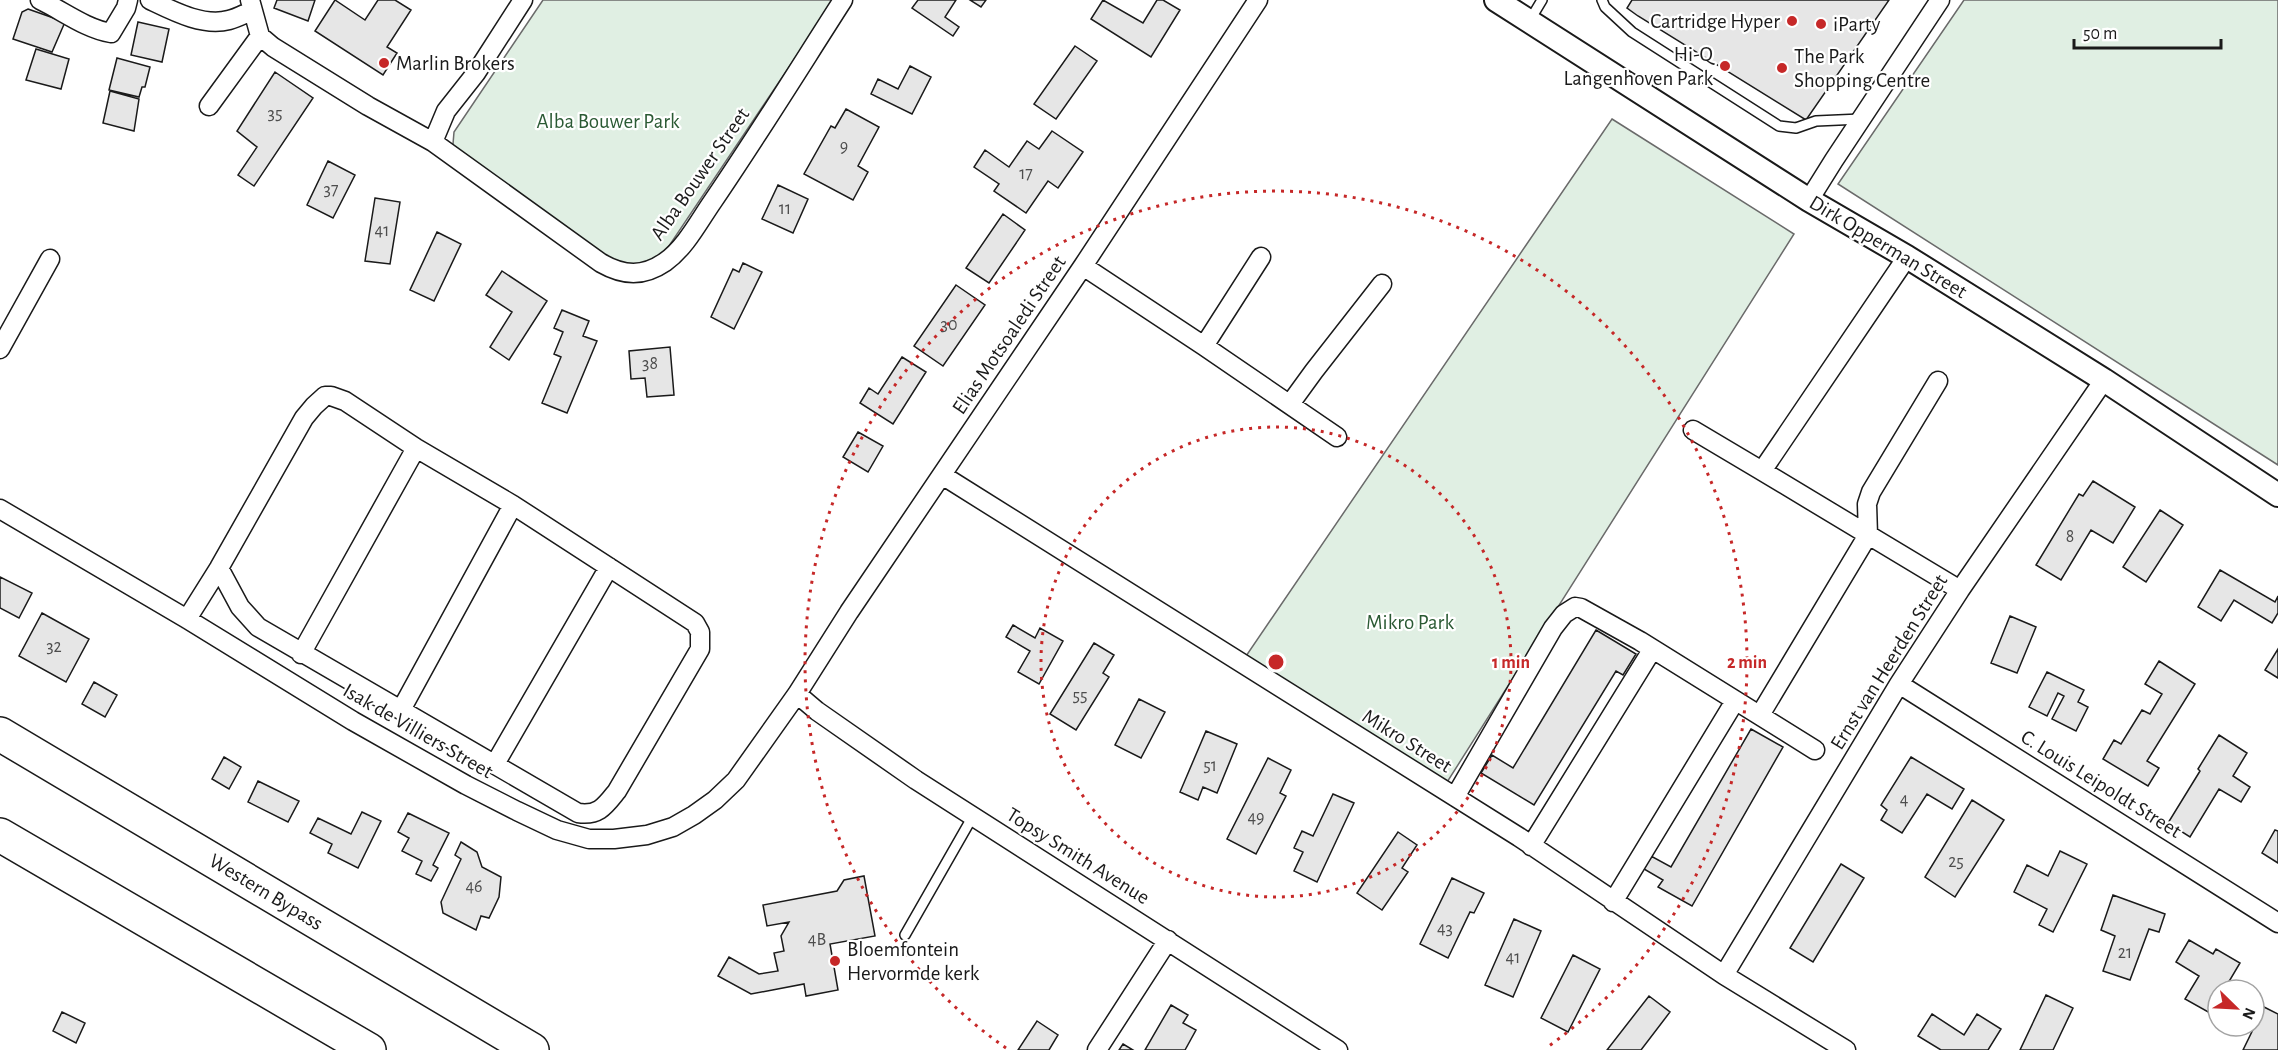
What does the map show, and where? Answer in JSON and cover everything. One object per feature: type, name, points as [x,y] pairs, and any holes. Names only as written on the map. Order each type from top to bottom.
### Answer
[{"type":"highway","name":"Western Bypass","points":[[0,734],[532,1050]]},
{"type":"highway","points":[[0,835],[369,1050]]},
{"type":"street","points":[[40,0],[78,20],[111,33],[126,8],[128,0]]},
{"type":"street","points":[[150,0],[172,10],[208,21],[227,20],[251,5],[260,36],[209,106]]},
{"type":"street","points":[[433,142],[446,111],[476,73],[523,0]]},
{"type":"street","name":"Alba Bouwer Street","points":[[260,36],[368,106],[433,142],[601,263],[614,271],[636,274],[652,269],[679,250],[730,177],[843,0]]},
{"type":"street","name":"Elias Motsoaledi Street","points":[[797,694],[849,612],[1083,266],[1258,0]]},
{"type":"street","name":"Dirk Opperman Street","points":[[1497,0],[1809,200],[1907,257],[2104,380],[2278,495]]},
{"type":"street","points":[[1809,200],[1940,0]]},
{"type":"street","points":[[1204,346],[1261,257]]},
{"type":"street","points":[[1762,471],[1907,257]]},
{"type":"street","points":[[0,349],[50,259]]},
{"type":"street","points":[[1083,266],[1337,437]]},
{"type":"street","points":[[1290,404],[1382,284]]},
{"type":"street","name":"Ernst van Heerden Street","points":[[1724,975],[1899,684],[1960,590],[2104,380]]},
{"type":"street","points":[[1760,715],[1868,535],[1867,504],[1871,492],[1938,381]]},
{"type":"street","points":[[187,619],[219,568],[304,418],[325,396],[332,396],[345,401],[416,448],[513,505],[695,623],[700,632],[701,641],[696,658],[617,791],[594,814],[578,813],[258,627],[247,618],[219,568]]},
{"type":"street","points":[[1693,430],[1960,590]]},
{"type":"street","points":[[301,654],[416,448]]},
{"type":"street","name":"Mikro Street","points":[[942,475],[1455,797],[1724,975],[1846,1050]]},
{"type":"street","points":[[401,710],[513,505]]},
{"type":"street","name":"Isak de Villiers Street","points":[[0,509],[187,619],[353,721],[466,785],[558,830],[590,839],[647,835],[673,827],[694,815],[715,800],[736,780],[797,694]]},
{"type":"street","points":[[495,764],[609,567]]},
{"type":"street","points":[[1455,797],[1553,628],[1570,608],[1581,608],[1815,750]]},
{"type":"street","points":[[1532,846],[1652,650]]},
{"type":"street","name":"C. Louis Leipoldt Street","points":[[1899,684],[2278,923]]},
{"type":"street","name":"Topsy Smith Avenue","points":[[797,694],[866,746],[1338,1050]]},
{"type":"street","points":[[1613,902],[1735,701]]},
{"type":"street","points":[[1097,1050],[1168,940]]},
{"type":"lane","points":[[1530,20],[1542,0]]},
{"type":"lane","points":[[1602,0],[1605,7],[1632,32],[1779,126],[1796,128],[1816,121],[1861,119]]},
{"type":"lane","points":[[905,936],[973,816]]},
{"type":"green space","name":"Alba Bouwer Park","points":[[543,0],[834,0],[665,252],[641,266],[621,267],[452,156],[454,132]]},
{"type":"green space","points":[[1964,0],[2278,0],[2278,465],[1838,184]]},
{"type":"green space","name":"Mikro Park","points":[[1612,119],[1794,234],[1444,787],[1244,659]]},
{"type":"building","points":[[277,0],[315,0],[308,21],[274,8]]},
{"type":"building","points":[[335,0],[365,20],[378,0],[395,0],[411,10],[387,47],[397,53],[383,75],[315,31]]},
{"type":"building","points":[[918,0],[956,0],[945,17],[959,27],[953,36],[912,8]]},
{"type":"building","points":[[970,0],[986,0],[981,7]]},
{"type":"building","points":[[1103,0],[1143,23],[1157,0],[1163,0],[1180,10],[1151,57],[1091,19]]},
{"type":"building","name":"The Park Shopping Centre","points":[[1632,0],[1889,0],[1806,120],[1638,16],[1627,8]]},
{"type":"building","points":[[28,9],[65,22],[52,52],[13,39],[22,12]]},
{"type":"building","points":[[138,22],[169,29],[162,62],[131,55]]},
{"type":"building","points":[[1075,46],[1097,61],[1056,119],[1034,104]]},
{"type":"building","points":[[36,49],[69,59],[61,89],[26,80]]},
{"type":"building","points":[[117,58],[150,67],[145,87],[142,87],[139,97],[109,90]]},
{"type":"building","points":[[910,66],[931,77],[912,114],[871,94],[878,79],[898,89]]},
{"type":"building","points":[[275,72],[313,98],[254,186],[238,175],[257,147],[237,131]]},
{"type":"building","points":[[110,91],[139,99],[134,131],[103,123]]},
{"type":"building","points":[[846,109],[879,127],[858,166],[868,172],[853,200],[804,174],[831,126],[835,128]]},
{"type":"building","points":[[1052,131],[1083,152],[1058,188],[1048,181],[1026,213],[994,191],[999,184],[974,167],[985,150],[1009,167],[1027,141],[1039,149]]},
{"type":"building","points":[[328,161],[355,175],[333,218],[307,205]]},
{"type":"building","points":[[778,185],[808,199],[793,233],[762,219]]},
{"type":"building","points":[[375,198],[400,202],[390,264],[365,261]]},
{"type":"building","points":[[1003,214],[1025,230],[989,283],[966,268]]},
{"type":"building","points":[[437,232],[461,244],[434,301],[410,290]]},
{"type":"building","points":[[743,263],[762,272],[734,329],[711,317],[733,269],[739,272]]},
{"type":"building","points":[[502,271],[547,301],[509,360],[490,347],[512,312],[486,295]]},
{"type":"building","points":[[956,285],[985,305],[943,366],[914,346]]},
{"type":"building","points":[[562,310],[589,321],[583,336],[597,341],[567,413],[542,403],[561,357],[554,354],[563,332],[554,328]]},
{"type":"building","points":[[670,347],[674,395],[647,397],[645,378],[631,379],[629,351]]},
{"type":"building","points":[[902,357],[926,372],[893,424],[860,403],[869,388],[878,394]]},
{"type":"building","points":[[858,432],[883,446],[868,472],[843,457]]},
{"type":"building","points":[[2093,481],[2135,507],[2113,543],[2091,530],[2061,580],[2036,565],[2079,494],[2083,496]]},
{"type":"building","points":[[2160,510],[2183,525],[2146,582],[2123,567]]},
{"type":"building","points":[[2220,570],[2275,602],[2278,596],[2278,613],[2272,623],[2234,600],[2221,621],[2198,607]]},
{"type":"building","points":[[0,577],[32,593],[19,618],[0,608]]},
{"type":"building","points":[[42,613],[89,639],[66,682],[19,656]]},
{"type":"building","points":[[2010,616],[2036,627],[2017,673],[1991,663]]},
{"type":"building","points":[[1013,625],[1035,638],[1040,628],[1063,641],[1039,684],[1018,672],[1030,651],[1006,637]]},
{"type":"building","points":[[1596,630],[1636,654],[1623,675],[1616,671],[1534,805],[1481,773],[1492,755],[1513,768]]},
{"type":"building","points":[[1094,643],[1114,655],[1103,673],[1109,677],[1076,730],[1050,714]]},
{"type":"building","points":[[2278,649],[2278,678],[2265,670]]},
{"type":"building","points":[[2159,661],[2195,684],[2147,761],[2159,768],[2148,786],[2103,759],[2114,740],[2121,744],[2142,710],[2150,714],[2162,694],[2145,684]]},
{"type":"building","points":[[2047,672],[2084,690],[2078,702],[2088,707],[2076,731],[2052,719],[2064,696],[2058,693],[2047,716],[2029,707]]},
{"type":"building","points":[[94,682],[117,695],[105,717],[82,704]]},
{"type":"building","points":[[1139,699],[1165,712],[1141,758],[1115,745]]},
{"type":"building","points":[[1751,729],[1783,747],[1692,906],[1658,887],[1663,880],[1644,869],[1651,856],[1671,867]]},
{"type":"building","points":[[1206,731],[1237,744],[1217,793],[1203,787],[1198,800],[1180,792]]},
{"type":"building","points":[[2219,735],[2247,753],[2233,776],[2250,787],[2241,802],[2219,789],[2190,837],[2168,823]]},
{"type":"building","points":[[224,757],[241,767],[229,789],[212,779]]},
{"type":"building","points":[[1911,757],[1964,789],[1952,809],[1927,794],[1902,833],[1881,820],[1887,810],[1881,805]]},
{"type":"building","points":[[1268,758],[1291,770],[1280,793],[1286,796],[1256,854],[1227,839]]},
{"type":"building","points":[[258,781],[299,801],[288,822],[248,802]]},
{"type":"building","points":[[1333,794],[1354,803],[1317,882],[1294,871],[1303,852],[1294,848],[1302,831],[1313,836]]},
{"type":"building","points":[[1972,800],[2004,820],[1955,897],[1925,877]]},
{"type":"building","points":[[362,812],[381,821],[358,868],[328,853],[332,844],[310,833],[318,818],[351,834]]},
{"type":"building","points":[[408,813],[449,833],[433,865],[438,868],[431,881],[416,874],[422,861],[402,851],[409,838],[398,832]]},
{"type":"building","points":[[2275,830],[2278,831],[2278,863],[2262,853]]},
{"type":"building","points":[[1398,832],[1417,845],[1402,868],[1408,872],[1382,910],[1357,893]]},
{"type":"building","points":[[461,842],[477,852],[482,867],[501,877],[499,897],[489,918],[481,916],[476,930],[443,913],[441,902],[461,859],[455,855]]},
{"type":"building","points":[[2060,851],[2087,864],[2053,932],[2039,925],[2047,909],[2014,892],[2027,865],[2048,876]]},
{"type":"building","points":[[1841,864],[1864,878],[1813,962],[1790,948]]},
{"type":"building","points":[[864,876],[875,936],[830,944],[838,990],[806,996],[804,984],[751,994],[718,976],[729,957],[759,974],[778,971],[774,953],[784,951],[781,936],[789,922],[767,926],[763,905],[837,891],[844,880]]},
{"type":"building","points":[[1452,878],[1484,893],[1474,913],[1470,912],[1448,958],[1420,944]]},
{"type":"building","points":[[2113,895],[2165,914],[2159,932],[2149,929],[2130,980],[2103,971],[2115,936],[2101,930]]},
{"type":"building","points":[[1514,919],[1541,931],[1513,997],[1485,985]]},
{"type":"building","points":[[2189,940],[2213,954],[2216,949],[2240,963],[2231,978],[2206,978],[2206,1011],[2185,999],[2199,976],[2176,962]]},
{"type":"building","points":[[1573,955],[1600,969],[1568,1032],[1541,1018]]},
{"type":"building","points":[[2046,995],[2073,1008],[2053,1050],[2020,1050]]},
{"type":"building","points":[[1649,996],[1670,1012],[1641,1050],[1607,1050]]},
{"type":"building","points":[[1171,1005],[1188,1015],[1183,1023],[1196,1030],[1185,1050],[1145,1050]]},
{"type":"building","points":[[2266,1008],[2278,1014],[2278,1050],[2243,1050],[2249,1038],[2266,1038]]},
{"type":"building","points":[[62,1012],[85,1023],[76,1043],[53,1031]]},
{"type":"building","points":[[1932,1014],[1964,1035],[1977,1014],[2001,1029],[1988,1050],[1941,1050],[1918,1036]]},
{"type":"building","points":[[1037,1021],[1058,1035],[1049,1050],[1018,1050]]},
{"type":"building","points":[[1123,1044],[1133,1050],[1119,1050]]},
{"type":"place","name":"Cartridge Hyper","points":[[1792,21]]},
{"type":"place","name":"iParty","points":[[1821,24]]},
{"type":"place","name":"Marlin Brokers","points":[[384,63]]},
{"type":"place","name":"Hi-Q Langenhoven Park","points":[[1725,66]]},
{"type":"place","name":"The Park Shopping Centre","points":[[1782,68]]},
{"type":"place","name":"Bloemfontein Hervormde kerk","points":[[835,961]]}]
